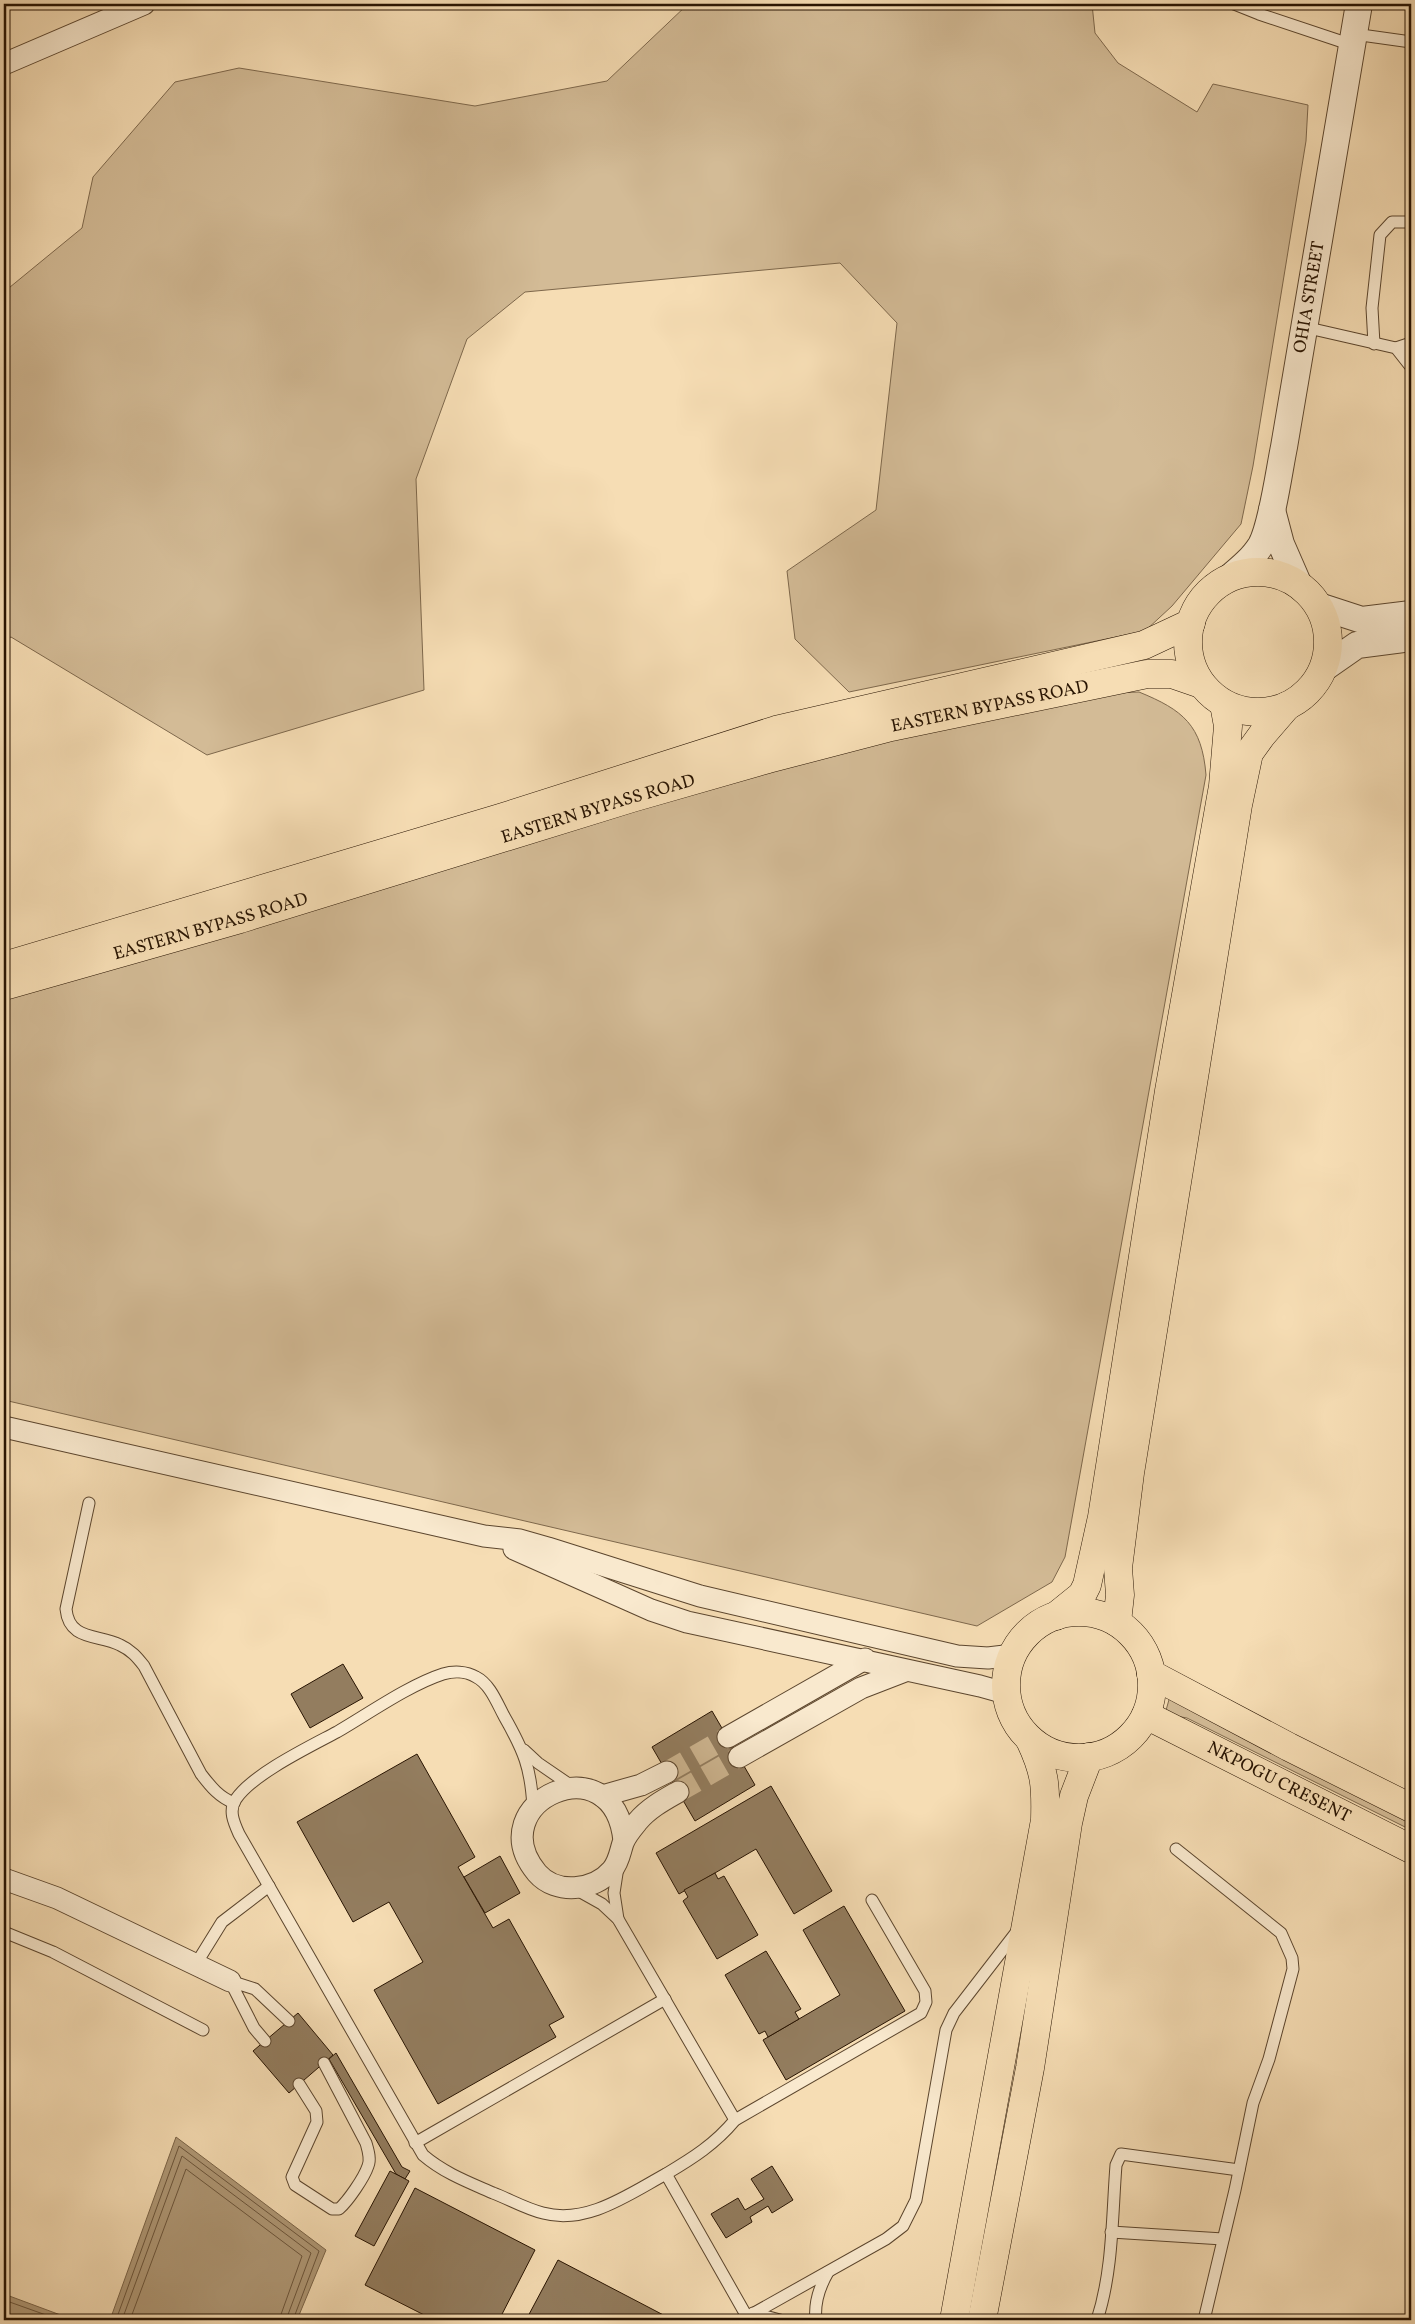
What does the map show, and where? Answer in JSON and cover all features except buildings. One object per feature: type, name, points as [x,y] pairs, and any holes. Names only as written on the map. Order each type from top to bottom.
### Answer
[{"type":"main road","points":[[1117,1622],[1120,1595],[1118,1568],[1129,1482],[1238,805],[1249,753],[1288,706],[1305,694],[1324,668],[1329,636],[1319,606],[1298,583],[1280,574],[1259,571],[1229,578],[1204,597],[1191,623],[1188,641],[1190,659],[1201,684],[1224,704],[1256,713],[1288,706]]},
{"type":"main road","name":"EASTERN BYPASS ROAD","points":[[4,966],[496,820],[776,730],[1144,645],[1191,623]]},
{"type":"main road","name":"EASTERN BYPASS ROAD","points":[[4,986],[240,918],[632,798],[825,744],[891,728],[1147,674],[1172,674],[1201,684]]},
{"type":"main road","points":[[954,2320],[1045,1820],[1046,1786],[1042,1766],[1030,1740],[1013,1718],[1006,1693],[1006,1677],[1013,1655],[1022,1639],[1032,1629],[1056,1616],[1082,1595],[1087,1585],[1102,1517],[1169,1091],[1222,786],[1228,726],[1224,704]]},
{"type":"main road","points":[[1030,1740],[1040,1747],[1063,1757],[1089,1758],[1116,1748],[1138,1728],[1146,1715],[1152,1688],[1147,1658],[1140,1644],[1130,1632],[1117,1622],[1088,1612],[1056,1616]]},
{"type":"main road","name":"NKPOGU CRESENT","points":[[1151,1674],[1289,1747],[1411,1808]]},
{"type":"main road","name":"NKPOGU CRESENT","points":[[1146,1715],[1411,1849]]},
{"type":"main road","points":[[982,2320],[1030,2068],[1068,1823],[1074,1796],[1089,1758]]},
{"type":"street","points":[[4,64],[144,4]]},
{"type":"street","name":"OHIA STREET","points":[[1229,578],[1248,562],[1262,544],[1272,509],[1359,4]]},
{"type":"street","points":[[1272,509],[1287,559],[1298,583]]},
{"type":"street","points":[[1319,606],[1362,620],[1411,614]]},
{"type":"street","points":[[1324,668],[1357,645],[1411,638]]},
{"type":"street","points":[[4,1427],[484,1536],[520,1540],[700,1596],[903,1644],[957,1656],[988,1658],[1013,1655]]},
{"type":"street","points":[[484,1536],[651,1610],[687,1622],[1006,1693]]},
{"type":"street","points":[[728,1737],[862,1661],[903,1644]]},
{"type":"street","points":[[739,1757],[861,1688],[906,1670]]},
{"type":"street","points":[[602,1796],[641,1785],[667,1772]]},
{"type":"street","points":[[622,1849],[622,1824],[615,1808],[602,1796],[587,1788],[573,1787],[552,1791],[538,1801],[528,1815],[523,1832],[524,1848],[529,1863],[540,1876],[553,1884],[573,1888],[585,1887],[600,1880],[612,1870],[639,1820],[653,1807],[678,1792]]},
{"type":"street","points":[[4,1879],[57,1898],[230,1981]]},
{"type":"lane","points":[[1234,4],[1259,14],[1353,40],[1411,42]]},
{"type":"lane","points":[[1374,344],[1372,308],[1380,235],[1392,222],[1411,222]]},
{"type":"lane","points":[[1304,327],[1396,348],[1411,343]]},
{"type":"lane","points":[[1396,348],[1411,367]]},
{"type":"lane","points":[[89,1503],[66,1609],[67,1621],[73,1629],[112,1641],[134,1654],[144,1666],[201,1774],[213,1790],[223,1799],[234,1803]]},
{"type":"lane","points":[[573,1787],[538,1763],[523,1749],[483,1682],[465,1673],[452,1672],[442,1674],[401,1695],[290,1758],[248,1786],[234,1803],[234,1822],[415,2143],[436,2166],[453,2176],[542,2213],[563,2217],[584,2214],[607,2206],[702,2152],[720,2138],[735,2120],[921,2013],[926,2002],[924,1991],[872,1900]]},
{"type":"lane","points":[[523,1749],[530,1780],[533,1808]]},
{"type":"lane","points":[[618,1919],[614,1893],[622,1849]]},
{"type":"lane","points":[[1176,1849],[1280,1933],[1292,1958],[1293,1969],[1287,1998],[1253,2103],[1204,2320]]},
{"type":"lane","points":[[196,1964],[222,1922],[269,1886]]},
{"type":"lane","points":[[573,1888],[596,1899],[618,1919],[735,2120]]},
{"type":"lane","points":[[748,2316],[886,2239],[902,2226],[916,2200],[946,2030],[954,2013],[1028,1916]]},
{"type":"lane","points":[[4,1932],[53,1952],[203,2030]]},
{"type":"lane","points":[[230,1981],[255,1989],[288,2021]]},
{"type":"lane","points":[[230,1981],[254,2028],[264,2041]]},
{"type":"lane","points":[[415,2143],[665,1999]]},
{"type":"lane","points":[[299,2084],[316,2111],[317,2122],[293,2169],[292,2177],[295,2185],[332,2209],[339,2209],[345,2204],[368,2166],[369,2154],[366,2143],[324,2063]]},
{"type":"lane","points":[[1097,2320],[1103,2301],[1116,2165],[1121,2154],[1239,2170]]},
{"type":"lane","points":[[666,2174],[748,2316]]},
{"type":"lane","points":[[1111,2232],[1223,2239]]},
{"type":"lane","points":[[816,2320],[817,2300],[821,2284],[828,2272]]},
{"type":"lane","points":[[748,2316],[780,2320]]},
{"type":"shaded area","points":[[688,4],[1092,4],[1095,33],[1118,63],[1197,112],[1213,84],[1308,105],[1306,141],[1253,466],[1241,524],[1172,606],[1145,631],[849,692],[795,639],[787,571],[876,510],[897,323],[840,263],[525,292],[467,339],[416,479],[424,690],[207,755],[11,637],[4,640],[4,292],[82,228],[93,177],[175,82],[239,68],[475,106],[607,81]]},
{"type":"shaded area","points":[[1139,692],[1167,706],[1188,722],[1200,743],[1206,775],[1065,1557],[1052,1582],[977,1626],[4,1400],[4,988],[660,790],[1063,695]]},
{"type":"shaded area","points":[[1170,1696],[1190,1709],[1411,1822],[1411,1830],[1187,1718],[1165,1714]]},
{"type":"water","points":[[176,2137],[326,2250],[297,2320],[110,2320]]},
{"type":"water","points":[[4,2294],[74,2320],[4,2320]]},
{"type":"tunnel","points":[[667,1772],[728,1737]]},
{"type":"tunnel","points":[[678,1792],[739,1757]]}]
